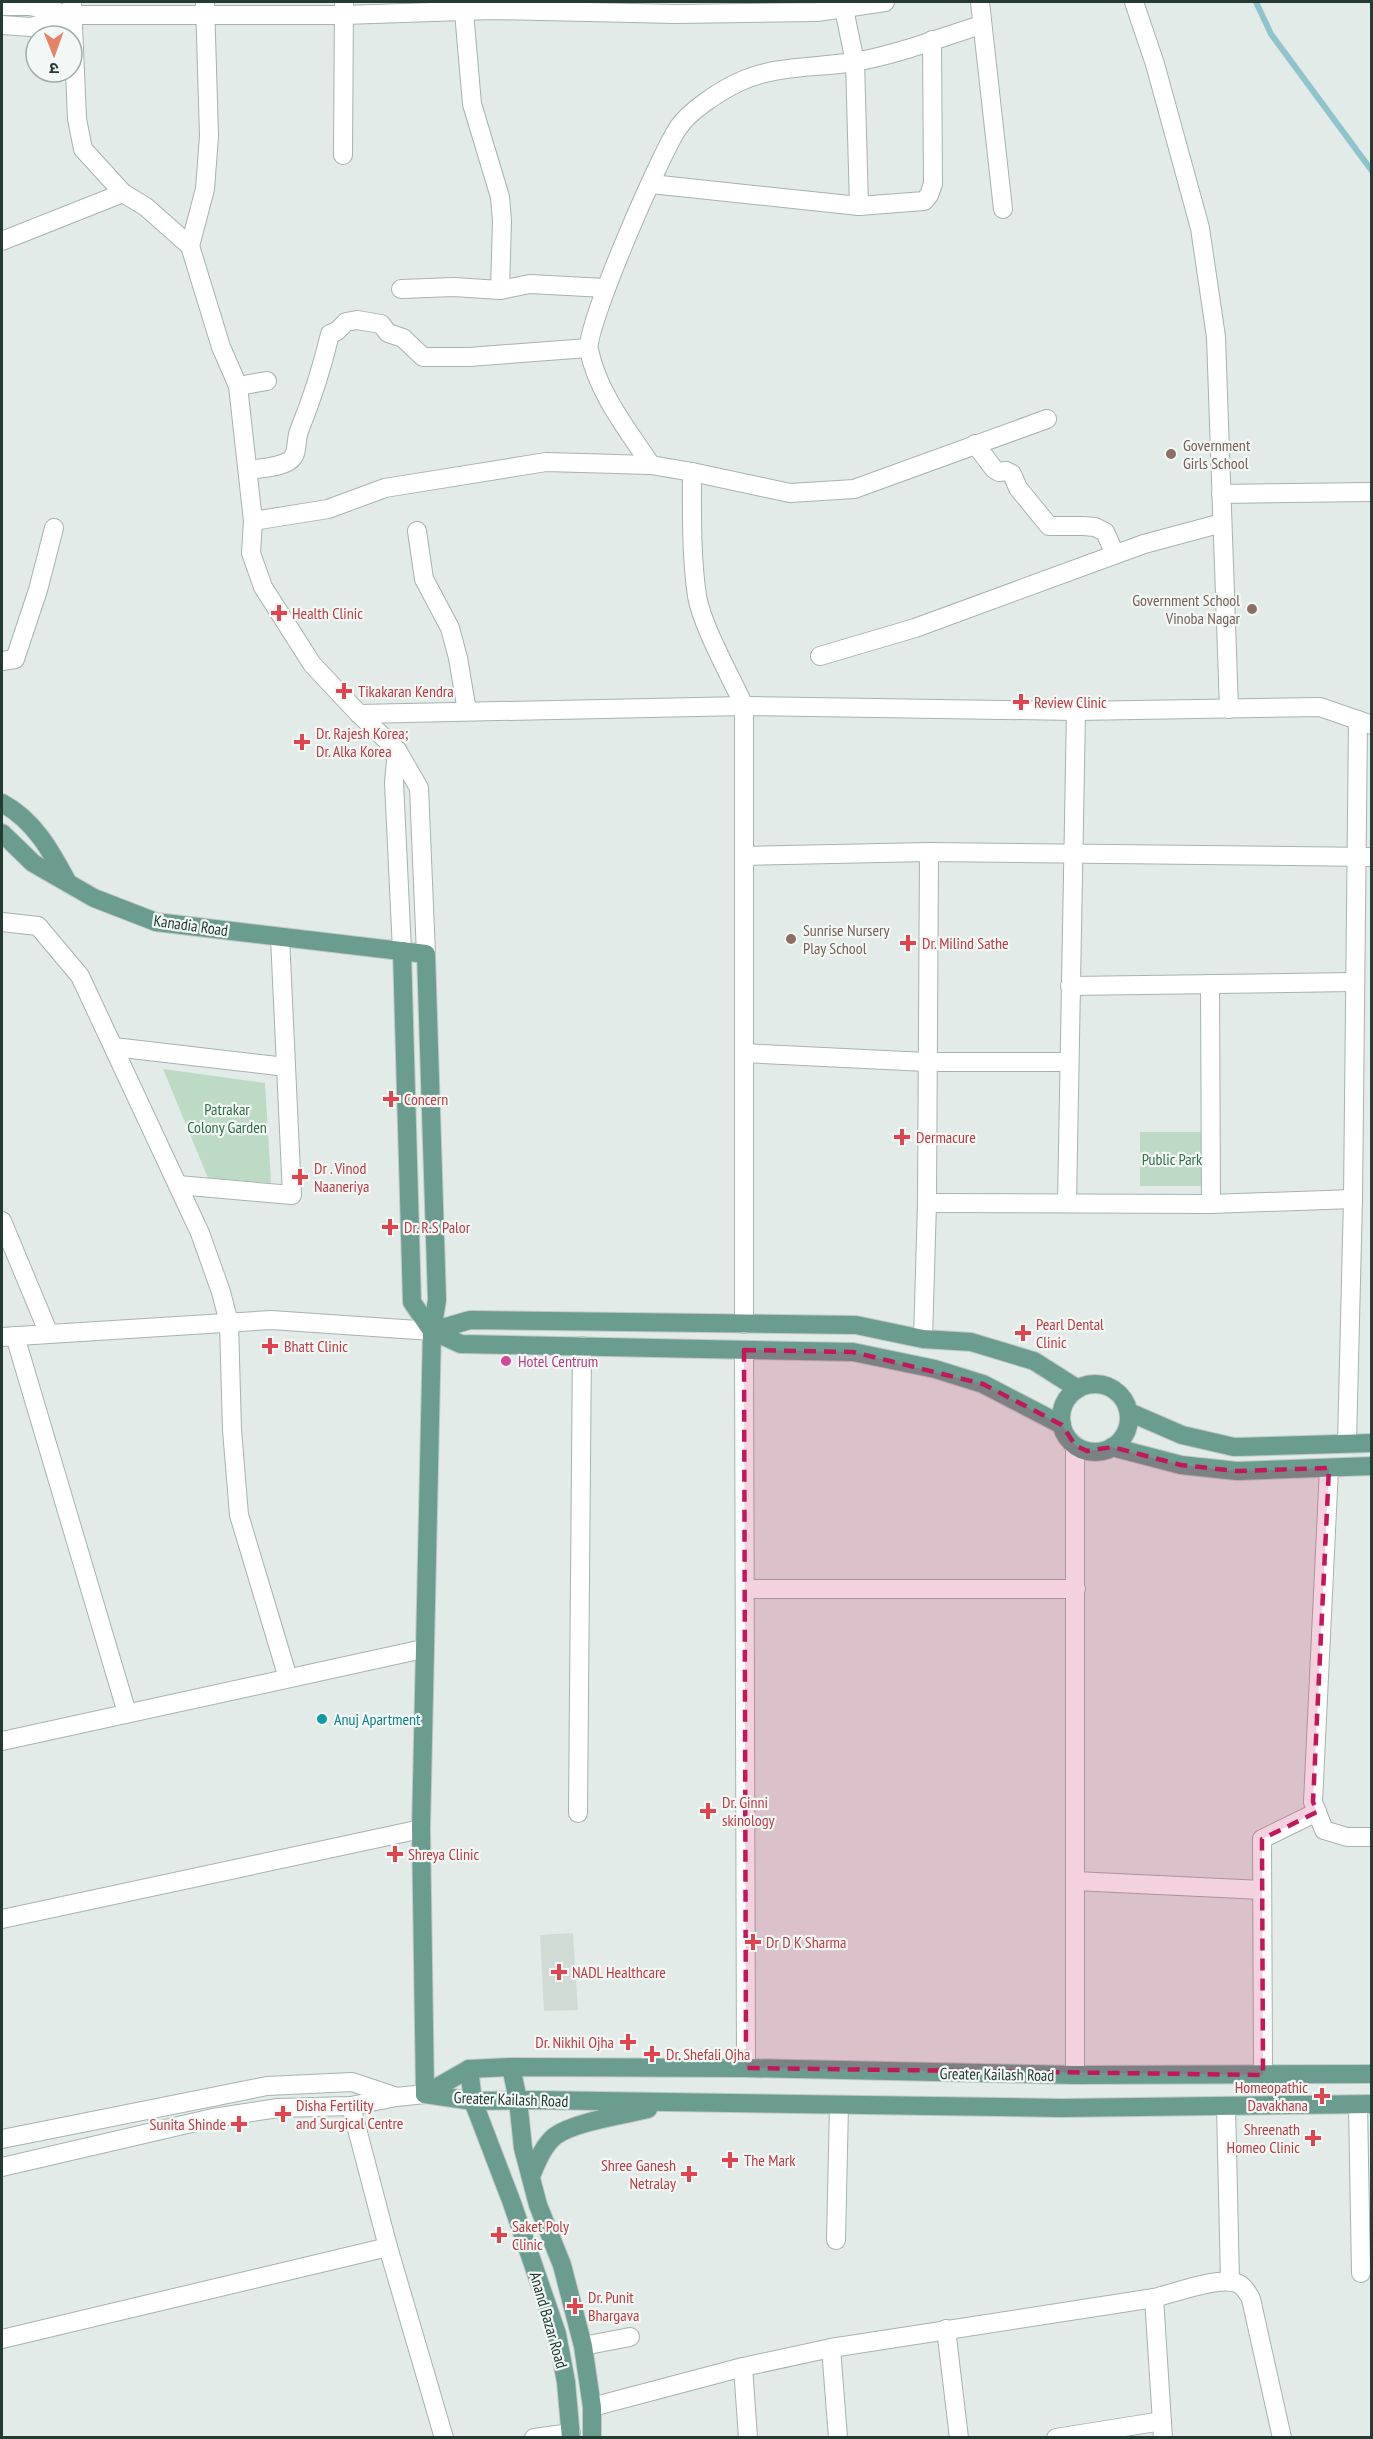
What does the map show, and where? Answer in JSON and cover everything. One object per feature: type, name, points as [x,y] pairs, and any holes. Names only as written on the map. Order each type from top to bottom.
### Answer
[{"type":"main road","name":"Kanadia Road","points":[[2,803],[15,810],[45,841],[69,883],[94,898],[156,922],[426,954]]},
{"type":"main road","points":[[2,833],[33,863],[69,883]]},
{"type":"main road","points":[[402,951],[412,1302],[432,1331],[462,1344],[853,1352],[935,1369],[983,1384],[1062,1425]]},
{"type":"main road","points":[[425,2094],[421,1829],[423,1649],[432,1331],[437,1300],[426,954]]},
{"type":"main road","points":[[432,1331],[470,1320],[856,1325],[923,1339],[971,1342],[1034,1362],[1078,1389]]},
{"type":"main road","points":[[1090,1384],[1104,1385],[1116,1391],[1125,1401],[1129,1412],[1128,1426],[1122,1439],[1112,1447],[1099,1451],[1087,1450],[1075,1445],[1066,1435],[1062,1425],[1062,1409],[1068,1397],[1078,1389],[1090,1384]]},
{"type":"main road","points":[[1129,1412],[1182,1435],[1234,1447],[1371,1443]]},
{"type":"main road","points":[[1112,1447],[1181,1465],[1237,1471],[1371,1466]]},
{"type":"main road","name":"Greater Kailash Road","points":[[425,2094],[469,2069],[511,2067],[746,2068],[1075,2075],[1371,2074]]},
{"type":"main road","name":"Anand Bazar Road","points":[[511,2067],[518,2100],[523,2148],[538,2205],[562,2265],[583,2346],[592,2407],[592,2438]]},
{"type":"main road","name":"Anand Bazar Road","points":[[469,2069],[474,2101],[557,2334],[566,2382],[571,2435]]},
{"type":"main road","name":"Greater Kailash Road","points":[[425,2094],[474,2101],[1061,2108],[1365,2104]]},
{"type":"main road","points":[[531,2176],[544,2149],[555,2137],[571,2128],[670,2103]]},
{"type":"street","points":[[2,6],[344,8],[464,12],[492,6],[784,7],[817,12],[883,2]]},
{"type":"street","points":[[980,2],[1003,209]]},
{"type":"street","points":[[1134,2],[1155,64],[1200,228],[1216,337],[1229,709]]},
{"type":"street","points":[[2,26],[31,27],[72,8]]},
{"type":"street","points":[[72,8],[77,119],[83,149],[123,193],[146,207],[190,246],[221,347],[238,386],[253,521],[251,553],[262,587],[312,664],[358,714],[397,750],[419,789],[426,954]]},
{"type":"street","points":[[190,246],[205,189],[209,136],[205,8]]},
{"type":"street","points":[[343,155],[344,8]]},
{"type":"street","points":[[844,9],[855,62],[859,206]]},
{"type":"street","points":[[464,12],[472,104],[500,197],[502,221],[500,290]]},
{"type":"street","points":[[651,465],[606,396],[588,348],[605,288],[679,126],[712,97],[746,79],[777,70],[855,62],[981,25]]},
{"type":"street","points":[[651,184],[859,206],[924,201],[933,184],[932,40]]},
{"type":"street","points":[[2,241],[123,193]]},
{"type":"street","points":[[400,289],[454,287],[500,290],[530,284],[605,288]]},
{"type":"street","points":[[248,470],[280,464],[295,455],[298,433],[306,418],[320,376],[330,334],[346,322],[357,320],[381,324],[388,333],[403,338],[423,357],[469,357],[588,348]]},
{"type":"street","points":[[238,386],[267,381]]},
{"type":"street","points":[[253,521],[328,509],[385,488],[546,462],[651,465],[790,493],[854,489],[1047,418]]},
{"type":"street","points":[[975,444],[994,469],[1011,474],[1018,488],[1049,526],[1095,527],[1105,532],[1115,555]]},
{"type":"street","points":[[692,472],[697,598],[744,706],[744,1324]]},
{"type":"street","points":[[1221,494],[1371,492]]},
{"type":"street","points":[[820,656],[915,628],[1173,535],[1222,524]]},
{"type":"street","points":[[2,661],[15,659],[38,590],[54,528]]},
{"type":"street","points":[[417,531],[424,579],[453,638],[467,711]]},
{"type":"street","points":[[358,714],[744,706],[1076,711],[1320,707],[1365,722],[1364,857],[1354,982],[1353,1198],[1347,1443]]},
{"type":"street","points":[[1067,1203],[1076,711]]},
{"type":"street","points":[[397,750],[394,782],[402,951]]},
{"type":"street","points":[[744,856],[929,852],[1364,857]]},
{"type":"street","points":[[923,1339],[927,1203],[926,1062],[929,852]]},
{"type":"street","points":[[2,922],[38,926],[80,976],[200,1233],[221,1292],[229,1323],[232,1430],[239,1515],[288,1678]]},
{"type":"street","points":[[178,1185],[292,1196],[280,936]]},
{"type":"street","points":[[1070,986],[1354,982]]},
{"type":"street","points":[[1210,984],[1211,1204]]},
{"type":"street","points":[[114,1047],[286,1067]]},
{"type":"street","points":[[744,1053],[926,1062],[1068,1062]]},
{"type":"street","points":[[927,1203],[1211,1204],[1353,1198]]},
{"type":"street","points":[[2,1221],[49,1334]]},
{"type":"street","points":[[127,1713],[8,1336],[271,1320],[432,1331]]},
{"type":"street","points":[[578,1813],[582,1347]]},
{"type":"street","points":[[744,1350],[746,2068]]},
{"type":"street","points":[[1075,1445],[1075,2075]]},
{"type":"street","points":[[1329,1468],[1313,1802],[1324,1830],[1347,1837],[1371,1837]]},
{"type":"street","points":[[745,1589],[1076,1590]]},
{"type":"street","points":[[2,1741],[423,1649]]},
{"type":"street","points":[[1263,2075],[1262,1839],[1317,1812]]},
{"type":"street","points":[[3,1914],[421,1829]]},
{"type":"street","points":[[1075,1881],[1262,1890]]},
{"type":"street","points":[[2,2139],[267,2086],[352,2082],[396,2097]]},
{"type":"street","points":[[2,2167],[213,2118],[278,2108],[351,2106],[425,2094]]},
{"type":"street","points":[[1361,2273],[1365,2104]]},
{"type":"street","points":[[836,2240],[839,2105]]},
{"type":"street","points":[[351,2106],[388,2247],[444,2438]]},
{"type":"street","points":[[1226,2106],[1230,2282]]},
{"type":"street","points":[[2,2339],[388,2247]]},
{"type":"street","points":[[592,2407],[743,2367],[831,2348],[1154,2298],[1204,2285],[1230,2282],[1243,2286],[1251,2299],[1282,2438]]},
{"type":"street","points":[[1056,2438],[1162,2429],[1154,2298]]},
{"type":"street","points":[[946,2329],[960,2438]]},
{"type":"street","points":[[583,2346],[630,2337]]},
{"type":"street","points":[[831,2348],[838,2438]]},
{"type":"street","points":[[743,2367],[748,2438]]},
{"type":"street","points":[[534,2438],[571,2435]]},
{"type":"highlighted area","points":[[744,1350],[853,1352],[983,1384],[1062,1425],[1075,1445],[1087,1451],[1112,1447],[1181,1465],[1237,1471],[1329,1468],[1313,1802],[1317,1812],[1262,1839],[1263,2075],[746,2068]]},
{"type":"shaded area","name":"NADL Healthcare","points":[[573,1933],[578,2010],[544,2011],[540,1935]]},
{"type":"green space","name":"Patrakar Colony Garden","points":[[163,1069],[265,1083],[271,1183],[208,1178]]},
{"type":"green space","name":"Public Park","points":[[1140,1132],[1205,1132],[1204,1186],[1140,1186]]},
{"type":"waterway","points":[[1256,2],[1271,34],[1372,171]]},
{"type":"place","name":"Government Girls School","points":[[1171,454]]},
{"type":"place","name":"Government School Vinoba Nagar","points":[[1252,609]]},
{"type":"place","name":"Health Clinic","points":[[279,613]]},
{"type":"place","name":"Tikakaran Kendra","points":[[344,691]]},
{"type":"place","name":"Review Clinic","points":[[1021,702]]},
{"type":"place","name":"Dr. Rajesh Korea; Dr. Alka Korea","points":[[302,742]]},
{"type":"place","name":"Sunrise Nursery Play School","points":[[791,939]]},
{"type":"place","name":"Dr. Milind Sathe","points":[[908,943]]},
{"type":"place","name":"Concern","points":[[391,1099]]},
{"type":"place","name":"Dermacure","points":[[902,1137]]},
{"type":"place","name":"Dr . Vinod Naaneriya","points":[[300,1177]]},
{"type":"place","name":"Dr. R.S Palor","points":[[390,1227]]},
{"type":"place","name":"Pearl Dental Clinic","points":[[1023,1333]]},
{"type":"place","name":"Bhatt Clinic","points":[[270,1346]]},
{"type":"place","name":"Hotel Centrum","points":[[506,1361]]},
{"type":"place","name":"Anuj Apartment","points":[[322,1719]]},
{"type":"place","name":"Dr. Ginni skinology","points":[[708,1811]]},
{"type":"place","name":"Shreya Clinic","points":[[395,1854]]},
{"type":"place","name":"Dr D K Sharma","points":[[753,1942]]},
{"type":"place","name":"NADL Healthcare","points":[[559,1972]]},
{"type":"place","name":"Dr. Nikhil Ojha","points":[[628,2042]]},
{"type":"place","name":"Dr. Shefali Ojha","points":[[652,2054]]},
{"type":"place","name":"Homeopathic Davakhana","points":[[1322,2096]]},
{"type":"place","name":"Disha Fertility and Surgical Centre","points":[[283,2114]]},
{"type":"place","name":"Sunita Shinde","points":[[239,2124]]},
{"type":"place","name":"Shreenath Homeo Clinic","points":[[1313,2138]]},
{"type":"place","name":"The Mark","points":[[730,2160]]},
{"type":"place","name":"Shree Ganesh Netralay","points":[[689,2174]]},
{"type":"place","name":"Saket Poly Clinic","points":[[499,2235]]},
{"type":"place","name":"Dr. Punit Bhargava","points":[[575,2306]]}]
